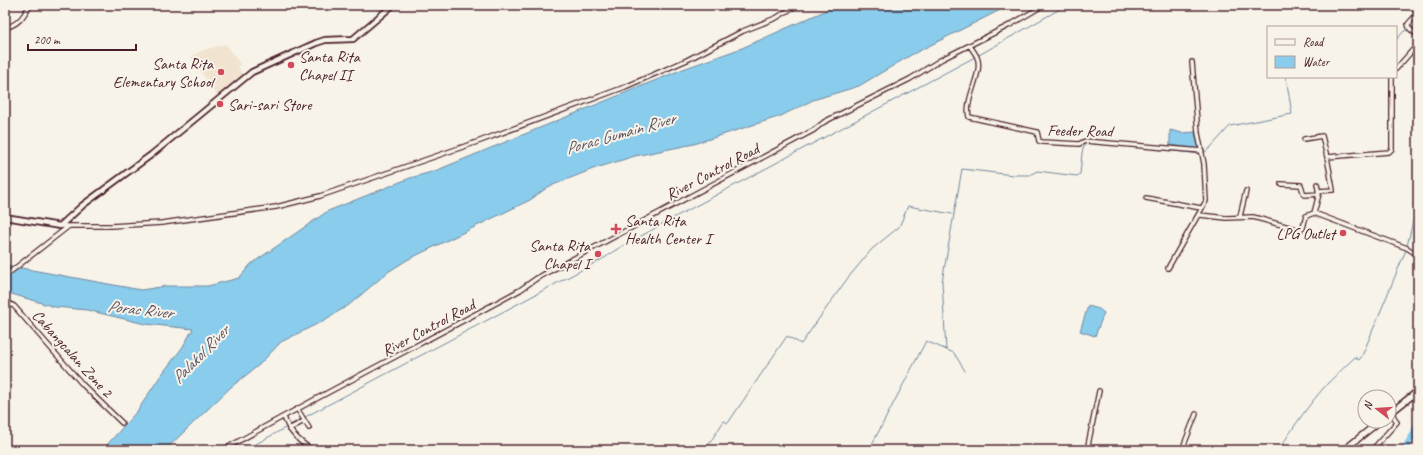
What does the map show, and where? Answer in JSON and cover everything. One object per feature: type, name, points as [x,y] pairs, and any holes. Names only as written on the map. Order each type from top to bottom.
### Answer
[{"type":"main road","points":[[1397,408],[1418,390]]},
{"type":"main road","points":[[1344,450],[1370,429]]},
{"type":"street","points":[[5,28],[16,25],[21,20],[30,5]]},
{"type":"street","points":[[60,226],[83,205],[146,159],[252,72],[325,40],[353,39],[393,5]]},
{"type":"street","points":[[5,217],[60,226],[111,226],[162,223],[276,207],[320,196],[480,141],[625,87],[687,60],[742,32],[776,18],[798,5]]},
{"type":"street","name":"River Control Road","points":[[223,450],[341,385],[381,366],[520,290],[537,278],[807,134],[824,122],[910,79],[942,59],[970,46],[1044,5]]},
{"type":"street","points":[[1418,13],[1408,24],[1409,28],[1418,36]]},
{"type":"street","points":[[1397,68],[1418,44]]},
{"type":"street","name":"Feeder Road","points":[[970,46],[978,57],[978,65],[970,96],[969,117],[1037,132],[1039,141],[1042,142],[1080,144],[1086,141],[1101,142],[1202,153]]},
{"type":"street","points":[[1168,268],[1200,214],[1200,208],[1205,203],[1206,197],[1192,62]]},
{"type":"street","points":[[1327,157],[1389,152],[1392,149],[1392,78]]},
{"type":"street","points":[[1281,184],[1301,185],[1304,195],[1332,190],[1322,136],[1304,139]]},
{"type":"street","points":[[1314,213],[1319,193],[1317,184]]},
{"type":"street","points":[[1240,216],[1246,191]]},
{"type":"street","points":[[1146,198],[1200,208]]},
{"type":"street","points":[[1200,214],[1226,218],[1240,216],[1253,217],[1300,230],[1306,216],[1314,213],[1407,248],[1417,254]]},
{"type":"street","points":[[5,276],[70,226]]},
{"type":"street","name":"Cabangcalan Zone 2","points":[[5,308],[10,304],[14,306],[83,385],[122,423]]},
{"type":"street","points":[[1087,450],[1099,391]]},
{"type":"street","points":[[1413,395],[1418,401]]},
{"type":"street","points":[[298,410],[309,428]]},
{"type":"street","points":[[1182,450],[1196,414]]},
{"type":"street","points":[[284,417],[289,429],[302,442],[313,450]]},
{"type":"street","points":[[289,429],[304,421]]},
{"type":"street","points":[[1372,450],[1391,429]]},
{"type":"shaded area","name":"Santa Rita Elementary School","points":[[226,44],[241,65],[238,67],[244,76],[218,97],[191,57],[203,50]]},
{"type":"water","points":[[838,5],[1010,5],[911,55],[859,86],[813,100],[781,116],[694,144],[635,156],[593,169],[548,187],[530,200],[407,260],[388,272],[349,305],[321,322],[281,342],[259,365],[231,387],[165,450],[100,450],[106,446],[138,410],[159,378],[182,348],[193,329],[145,324],[87,310],[55,307],[5,292],[5,265],[141,290],[167,286],[208,286],[239,278],[251,264],[328,211],[410,178],[435,171],[683,69],[742,48]]},
{"type":"water","points":[[1170,130],[1182,133],[1195,132],[1199,149],[1170,145]]},
{"type":"water","points":[[1088,306],[1099,309],[1104,313],[1095,336],[1080,331]]},
{"type":"waterway","points":[[979,55],[1067,5]]},
{"type":"waterway","points":[[1397,39],[1404,31],[1409,30]]},
{"type":"waterway","points":[[290,425],[606,257],[660,225],[975,57]]},
{"type":"waterway","points":[[1204,153],[1230,126],[1292,114],[1286,78]]},
{"type":"waterway","points":[[946,350],[942,282],[962,169],[1013,175],[1030,175],[1037,171],[1077,176],[1080,174],[1082,153],[1085,142]]},
{"type":"waterway","points":[[1144,148],[1201,154]]},
{"type":"waterway","points":[[1418,190],[1415,197],[1418,200]]},
{"type":"waterway","points":[[1407,246],[1418,201]]},
{"type":"waterway","points":[[705,450],[724,421],[728,423],[787,336],[801,344],[847,279],[872,249],[899,227],[908,206],[952,214]]},
{"type":"waterway","points":[[1279,450],[1302,415],[1328,383],[1355,357],[1359,360],[1362,356],[1406,250]]},
{"type":"waterway","points":[[869,450],[926,341],[954,353],[965,371]]},
{"type":"waterway","points":[[1404,450],[1414,434],[1418,423]]},
{"type":"waterway","points":[[245,450],[287,427]]},
{"type":"place","name":"Santa Rita Chapel II","points":[[291,65]]},
{"type":"place","name":"Santa Rita Elementary School","points":[[221,72]]},
{"type":"place","name":"Sari-sari Store","points":[[220,104]]},
{"type":"place","name":"Santa Rita Health Center I","points":[[616,229]]},
{"type":"place","name":"LPG Outlet","points":[[1343,233]]},
{"type":"place","name":"Santa Rita Chapel I","points":[[598,254]]},
{"type":"water label","name":"Porac Gumain River","points":[[620,133]]},
{"type":"water label","name":"Porac River","points":[[140,309]]},
{"type":"water label","name":"Palakol River","points":[[200,354]]}]
